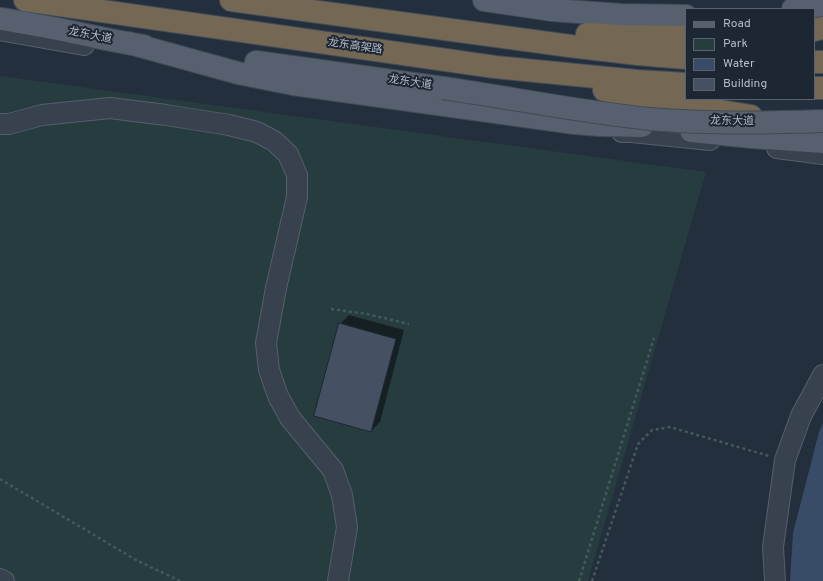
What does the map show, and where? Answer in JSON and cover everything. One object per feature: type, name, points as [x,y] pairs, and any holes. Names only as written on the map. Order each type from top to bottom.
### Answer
[{"type":"highway","name":"龙东高架路","points":[[25,0],[495,67],[637,81],[685,84]]},
{"type":"highway","points":[[231,0],[638,54],[685,58]]},
{"type":"highway","points":[[370,19],[621,36],[685,37]]},
{"type":"highway","points":[[495,67],[635,97],[765,118],[823,125]]},
{"type":"main road","points":[[484,0],[552,10],[621,15],[685,16]]},
{"type":"main road","points":[[800,8],[823,5]]},
{"type":"main road","name":"龙东大道","points":[[0,19],[129,43],[651,119],[695,122],[823,121]]},
{"type":"main road","points":[[129,43],[238,73],[293,84],[575,123],[646,126],[752,136],[821,150]]},
{"type":"lane","points":[[0,30],[151,57],[292,88],[565,130],[632,132],[821,150]]},
{"type":"lane","points":[[0,124],[9,124],[42,115],[110,108],[229,125],[257,132],[274,141],[288,154],[297,175],[296,197],[276,288],[266,343],[269,370],[278,396],[290,418],[333,470],[342,495],[347,527],[338,581]]},
{"type":"lane","points":[[775,581],[773,546],[785,460],[802,416],[823,375]]},
{"type":"lane","points":[[0,579],[4,581]]},
{"type":"path","points":[[331,309],[367,314],[409,324]]},
{"type":"path","points":[[579,581],[654,338]]},
{"type":"path","points":[[592,581],[638,444],[652,430],[670,427],[785,460]]},
{"type":"path","points":[[0,479],[136,560],[180,581]]},
{"type":"green space","points":[[0,76],[706,172],[588,581],[0,581]]},
{"type":"water","points":[[823,423],[823,581],[790,581],[793,533],[819,432]]},
{"type":"building","points":[[339,323],[396,339],[371,432],[314,416]]}]
